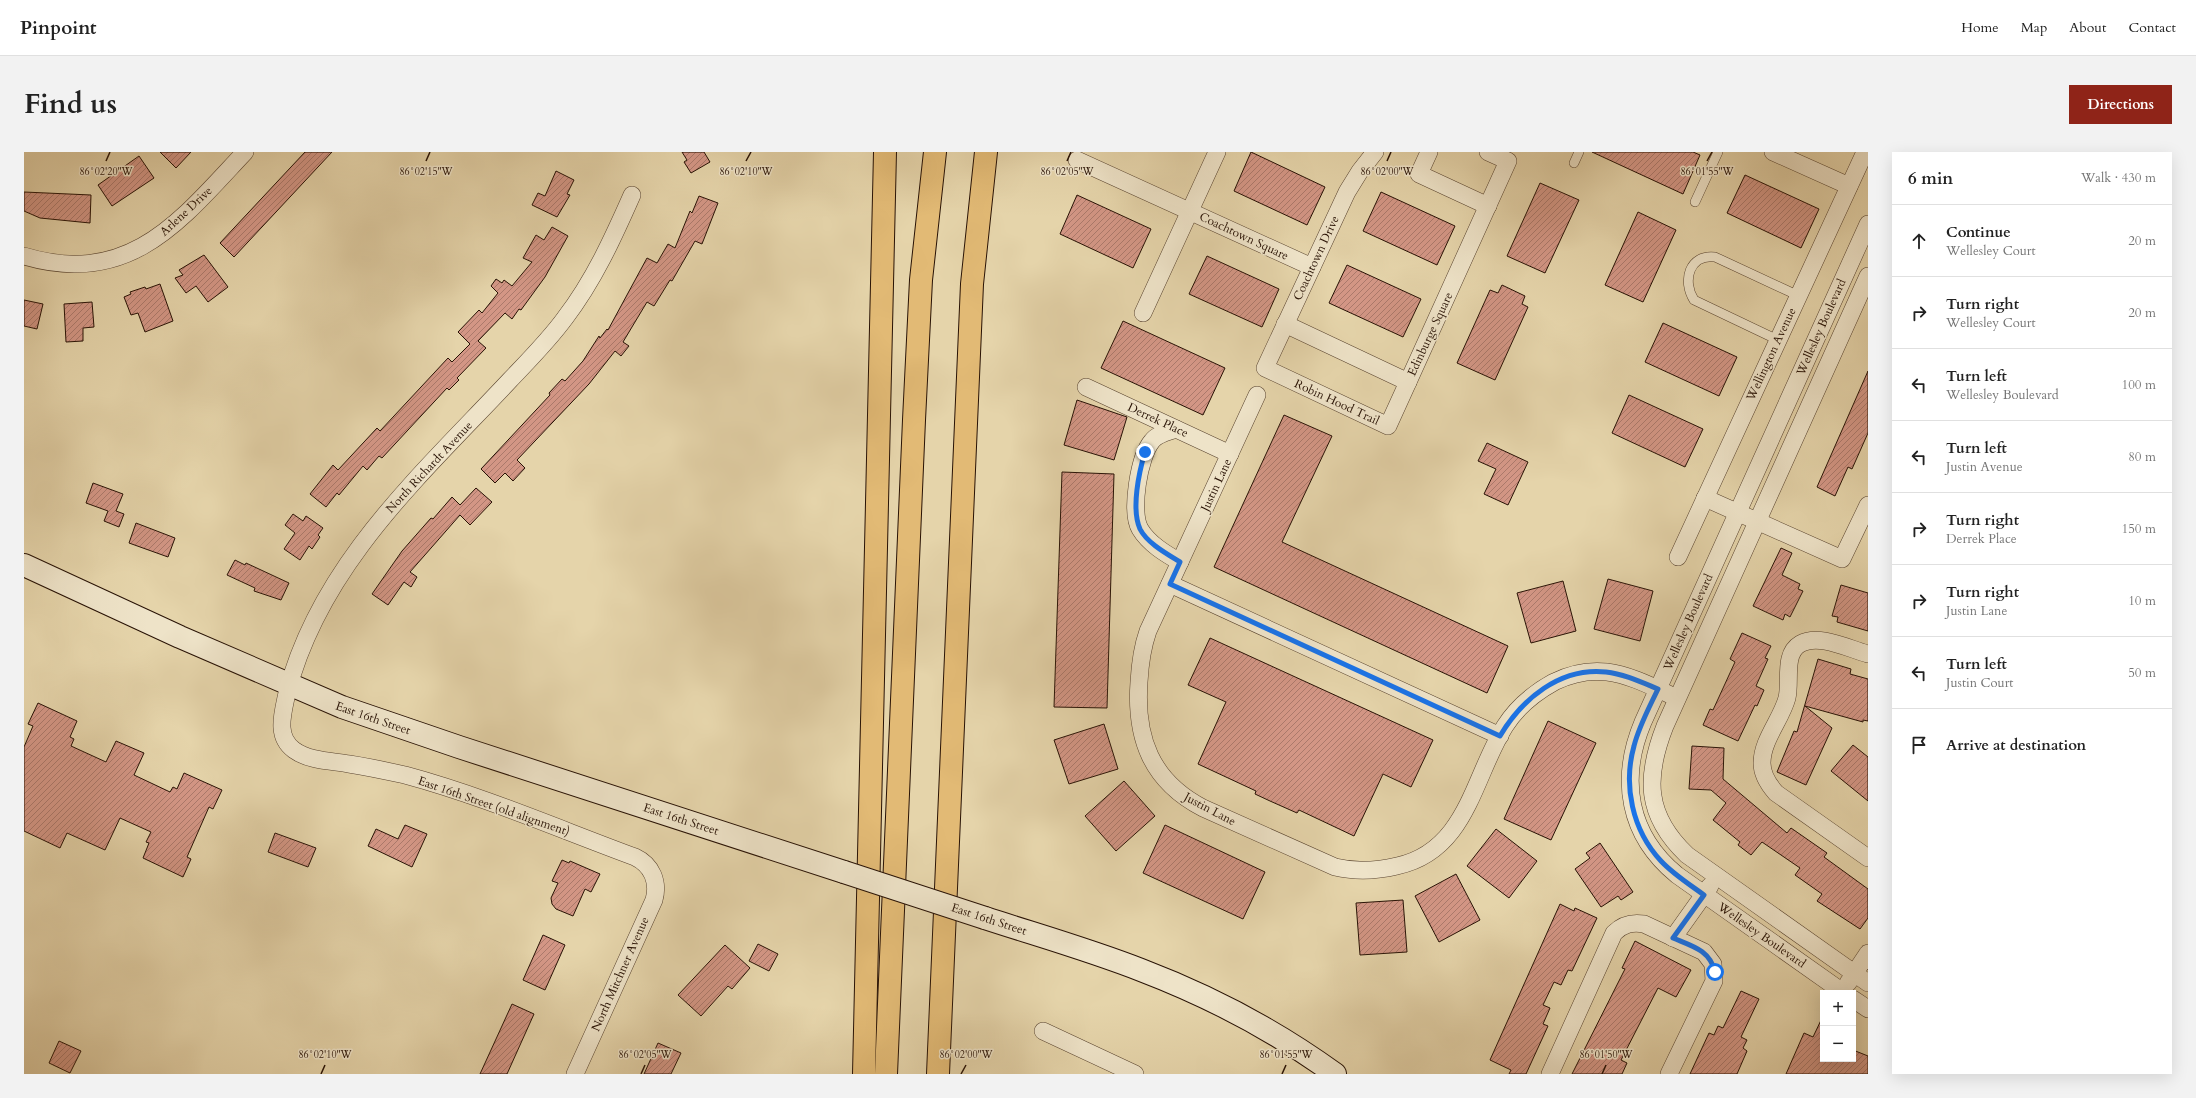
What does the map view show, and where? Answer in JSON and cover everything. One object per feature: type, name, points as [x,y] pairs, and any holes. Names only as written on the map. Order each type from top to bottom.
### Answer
[{"type":"highway","points":[[864,1074],[885,152]]},
{"type":"highway","points":[[886,1074],[922,265],[935,152]]},
{"type":"highway","points":[[938,1074],[972,284],[986,152]]},
{"type":"street","name":"Arlene Drive","points":[[24,256],[47,262],[94,262],[118,256],[146,245],[170,228],[245,152]]},
{"type":"street","points":[[1077,160],[1190,211],[1217,152]]},
{"type":"street","name":"Coachtown Drive","points":[[1265,368],[1354,179],[1376,152]]},
{"type":"street","points":[[1429,152],[1419,174],[1488,206]]},
{"type":"street","name":"Edinburge Square","points":[[1285,324],[1408,382],[1508,161],[1488,152]]},
{"type":"street","points":[[1773,152],[1849,186]]},
{"type":"street","name":"Wellington Avenue","points":[[1678,557],[1865,152]]},
{"type":"street","name":"North Richardt Avenue","points":[[304,756],[288,744],[282,730],[281,721],[289,685],[317,616],[351,559],[370,532],[541,347],[565,318],[603,259],[632,195]]},
{"type":"street","name":"Coachtown Square","points":[[1143,313],[1190,211],[1312,267]]},
{"type":"street","name":"Wellesley Boulevard","points":[[1840,990],[1669,869],[1653,852],[1639,825],[1630,797],[1629,777],[1634,744],[1868,224]]},
{"type":"street","name":"Wellesley Boulevard","points":[[1861,978],[1716,877],[1678,847],[1665,829],[1655,806],[1651,781],[1654,756],[1677,698],[1868,276]]},
{"type":"street","name":"Robin Hood Trail","points":[[1265,368],[1388,426],[1408,382]]},
{"type":"street","name":"Derrek Place","points":[[1086,387],[1230,454]]},
{"type":"street","name":"Justin Lane","points":[[1257,395],[1142,647],[1138,702],[1139,719],[1145,746],[1162,776],[1183,797],[1203,808],[1335,867],[1357,871],[1388,869],[1416,860],[1435,847],[1452,831],[1465,812],[1500,736],[1514,714],[1534,694],[1570,676],[1594,671],[1629,677],[1677,698]]},
{"type":"street","points":[[1176,429],[1152,440],[1145,452],[1140,471],[1136,512],[1140,529],[1151,542],[1180,562]]},
{"type":"street","points":[[1705,498],[1842,559],[1868,505]]},
{"type":"street","name":"East 16th Street","points":[[24,565],[289,685],[342,707],[459,747],[1101,956],[1180,986],[1252,1022],[1335,1074]]},
{"type":"street","points":[[1170,584],[1500,736]]},
{"type":"street","points":[[1868,654],[1820,640],[1809,640],[1799,645],[1792,654],[1789,662],[1790,680],[1786,700],[1762,756],[1763,775],[1776,793],[1868,858]]},
{"type":"street","name":"East 16th Street (old alignment)","points":[[304,756],[404,775],[455,790],[635,857],[653,872]]},
{"type":"street","name":"North Mitchner Avenue","points":[[575,1074],[654,900],[656,884],[653,872]]},
{"type":"street","points":[[1673,938],[1716,877]]},
{"type":"street","points":[[1550,1074],[1614,933],[1624,925],[1635,923],[1644,924],[1704,952],[1712,961],[1715,976],[1669,1074]]},
{"type":"street","points":[[1850,990],[1861,978],[1868,953]]},
{"type":"street","name":"Wellesley Boulevard","points":[[1856,1001],[1868,1009]]},
{"type":"street","points":[[1043,1031],[1135,1074]]},
{"type":"lane","points":[[1574,163],[1579,152]]},
{"type":"lane","points":[[1695,202],[1718,152]]},
{"type":"lane","points":[[1778,340],[1694,300],[1689,292],[1688,276],[1698,260],[1705,256],[1714,257],[1799,296]]},
{"type":"building","points":[[160,152],[191,152],[176,168]]},
{"type":"building","points":[[305,152],[332,152],[234,257],[220,243]]},
{"type":"building","points":[[682,152],[704,152],[710,162],[691,173],[684,162],[687,160]]},
{"type":"building","points":[[1251,152],[1325,187],[1307,225],[1234,191]]},
{"type":"building","points":[[1592,152],[1693,152],[1700,155],[1683,194]]},
{"type":"building","points":[[139,156],[154,178],[112,206],[98,185]]},
{"type":"building","points":[[556,171],[574,180],[567,194],[570,195],[557,217],[532,205],[538,193],[545,196]]},
{"type":"building","points":[[1745,175],[1819,209],[1801,248],[1727,213]]},
{"type":"building","points":[[1540,183],[1579,200],[1545,273],[1507,256]]},
{"type":"building","points":[[24,192],[91,195],[90,223],[40,218],[24,211]]},
{"type":"building","points":[[1381,192],[1455,226],[1437,265],[1363,231]]},
{"type":"building","points":[[1077,195],[1151,229],[1133,268],[1060,234]]},
{"type":"building","points":[[699,196],[718,203],[702,244],[695,241],[672,281],[670,280],[654,306],[647,302],[623,342],[629,346],[621,356],[615,351],[589,384],[517,460],[525,468],[513,481],[505,473],[495,483],[481,469],[550,395],[549,393],[562,379],[565,381],[583,361],[599,336],[600,338],[607,329],[608,330],[647,258],[657,263],[668,244],[675,248],[690,211],[692,213]]},
{"type":"building","points":[[1638,212],[1676,230],[1643,302],[1605,285]]},
{"type":"building","points":[[552,227],[568,236],[545,277],[521,310],[519,309],[512,319],[505,313],[478,341],[486,348],[457,378],[459,380],[449,390],[447,388],[382,458],[379,456],[367,470],[363,466],[339,495],[337,493],[326,507],[310,494],[333,465],[338,470],[377,428],[380,431],[448,358],[452,362],[470,344],[458,332],[479,310],[482,313],[498,293],[491,286],[496,279],[502,283],[504,280],[512,286],[532,262],[523,258],[536,235],[544,240]]},
{"type":"building","points":[[204,255],[228,287],[208,302],[196,286],[186,293],[175,278],[183,275],[179,270]]},
{"type":"building","points":[[1207,256],[1279,289],[1262,327],[1189,294]]},
{"type":"building","points":[[1347,265],[1421,299],[1403,337],[1329,303]]},
{"type":"building","points":[[160,284],[173,321],[145,332],[138,313],[131,315],[124,297],[131,294],[130,292],[145,287],[146,289]]},
{"type":"building","points":[[1502,285],[1525,296],[1522,304],[1528,307],[1495,380],[1457,363],[1490,290],[1498,293]]},
{"type":"building","points":[[24,300],[43,304],[37,329],[24,326]]},
{"type":"building","points":[[92,302],[94,327],[83,328],[83,341],[66,342],[64,304]]},
{"type":"building","points":[[1123,321],[1225,368],[1203,415],[1101,368]]},
{"type":"building","points":[[1663,323],[1737,357],[1719,396],[1645,362]]},
{"type":"building","points":[[1868,371],[1868,433],[1852,469],[1848,467],[1835,496],[1817,487]]},
{"type":"building","points":[[1629,395],[1703,429],[1685,467],[1612,433]]},
{"type":"building","points":[[1077,400],[1127,417],[1114,460],[1064,445]]},
{"type":"building","points":[[1284,415],[1332,436],[1282,542],[1508,646],[1487,693],[1214,567]]},
{"type":"building","points":[[1487,443],[1528,462],[1508,505],[1484,494],[1496,469],[1478,461]]},
{"type":"building","points":[[1062,472],[1114,474],[1107,708],[1054,707]]},
{"type":"building","points":[[93,483],[123,494],[116,511],[124,514],[119,527],[104,521],[108,511],[86,503]]},
{"type":"building","points":[[476,488],[492,502],[470,525],[460,515],[410,572],[417,577],[411,587],[404,582],[388,605],[372,594],[402,551],[431,518],[433,519],[452,497],[460,505]]},
{"type":"building","points":[[293,514],[303,521],[306,516],[323,528],[318,535],[320,537],[312,549],[309,546],[300,560],[284,549],[295,533],[285,525]]},
{"type":"building","points":[[136,523],[175,538],[168,557],[129,543]]},
{"type":"building","points":[[1781,548],[1792,553],[1782,575],[1800,584],[1798,589],[1803,591],[1790,617],[1785,614],[1783,620],[1753,606]]},
{"type":"building","points":[[235,560],[245,565],[246,563],[289,583],[281,600],[254,591],[255,588],[227,575]]},
{"type":"building","points":[[1608,579],[1653,591],[1640,641],[1594,629]]},
{"type":"building","points":[[1563,581],[1576,631],[1531,643],[1517,593]]},
{"type":"building","points":[[1841,585],[1868,593],[1868,631],[1837,622],[1838,617],[1832,616]]},
{"type":"building","points":[[1742,633],[1771,646],[1765,658],[1768,659],[1756,686],[1764,690],[1757,706],[1755,705],[1738,741],[1703,725],[1710,709],[1713,710],[1735,662],[1730,659]]},
{"type":"building","points":[[1210,638],[1433,740],[1411,787],[1383,774],[1354,836],[1299,810],[1297,813],[1270,801],[1255,794],[1256,791],[1198,764],[1226,702],[1188,685]]},
{"type":"building","points":[[1818,659],[1851,669],[1850,674],[1868,679],[1868,721],[1863,720],[1863,722],[1805,706],[1832,728],[1806,785],[1777,772],[1794,731],[1797,732]]},
{"type":"building","points":[[38,703],[77,721],[70,737],[74,739],[71,746],[106,762],[116,741],[144,753],[134,775],[170,792],[173,787],[177,789],[184,773],[222,790],[213,809],[209,807],[187,857],[191,859],[183,877],[143,858],[149,843],[146,842],[151,832],[120,818],[105,850],[67,833],[60,848],[24,831],[24,747],[33,726],[28,724]]},
{"type":"building","points":[[1548,721],[1596,743],[1551,840],[1504,819]]},
{"type":"building","points":[[1104,724],[1118,769],[1069,784],[1054,740]]},
{"type":"building","points":[[1853,745],[1868,757],[1868,801],[1831,771]]},
{"type":"building","points":[[1692,746],[1724,748],[1723,779],[1787,833],[1791,828],[1827,853],[1824,857],[1868,889],[1868,918],[1860,929],[1817,901],[1822,894],[1795,875],[1800,868],[1762,842],[1751,855],[1738,845],[1740,842],[1713,820],[1726,803],[1711,790],[1689,789]]},
{"type":"building","points":[[1124,781],[1155,816],[1116,851],[1085,816]]},
{"type":"building","points":[[405,825],[427,834],[412,867],[368,846],[376,829],[398,839]]},
{"type":"building","points":[[1165,825],[1265,872],[1243,919],[1143,873]]},
{"type":"building","points":[[1496,829],[1537,861],[1509,898],[1467,866]]},
{"type":"building","points":[[275,833],[316,848],[308,867],[268,852]]},
{"type":"building","points":[[1600,843],[1633,892],[1621,900],[1618,896],[1601,907],[1575,869],[1590,858],[1586,853]]},
{"type":"building","points":[[562,860],[569,863],[570,861],[600,874],[591,892],[585,889],[573,916],[556,909],[552,904],[551,898],[558,883],[552,881]]},
{"type":"building","points":[[1456,874],[1480,920],[1439,942],[1415,896]]},
{"type":"building","points":[[1403,900],[1407,952],[1360,955],[1356,903]]},
{"type":"building","points":[[1560,904],[1574,911],[1575,908],[1597,918],[1572,971],[1568,970],[1561,985],[1554,982],[1543,1005],[1550,1008],[1543,1024],[1548,1026],[1526,1074],[1509,1074],[1511,1070],[1490,1060]]},
{"type":"building","points":[[543,935],[565,945],[545,990],[523,980]]},
{"type":"building","points":[[1635,941],[1691,970],[1676,997],[1658,988],[1621,1060],[1627,1063],[1622,1074],[1572,1074],[1625,969],[1622,968]]},
{"type":"building","points":[[758,944],[778,954],[769,971],[749,961]]},
{"type":"building","points":[[725,945],[750,968],[732,989],[728,986],[701,1016],[678,995]]},
{"type":"building","points":[[1741,991],[1759,999],[1741,1037],[1747,1040],[1743,1048],[1747,1051],[1737,1074],[1690,1074],[1709,1033],[1714,1035],[1718,1026],[1723,1028]]},
{"type":"building","points":[[512,1004],[534,1014],[507,1074],[480,1074]]},
{"type":"building","points":[[1820,1022],[1820,1062],[1856,1062],[1856,1051],[1868,1056],[1868,1074],[1786,1074],[1804,1033],[1813,1037]]},
{"type":"building","points":[[59,1041],[81,1051],[70,1073],[49,1063]]},
{"type":"building","points":[[658,1043],[681,1053],[671,1074],[644,1074]]},
{"type":"route","points":[[1145,452],[1140,471],[1136,512],[1140,529],[1151,542],[1169,556],[1180,562],[1170,584],[1500,736],[1514,714],[1534,694],[1546,686],[1570,676],[1594,671],[1606,672],[1629,677],[1658,689],[1634,744],[1629,777],[1630,797],[1641,831],[1653,852],[1669,869],[1704,895],[1673,938],[1704,952],[1712,961],[1715,972]]}]
